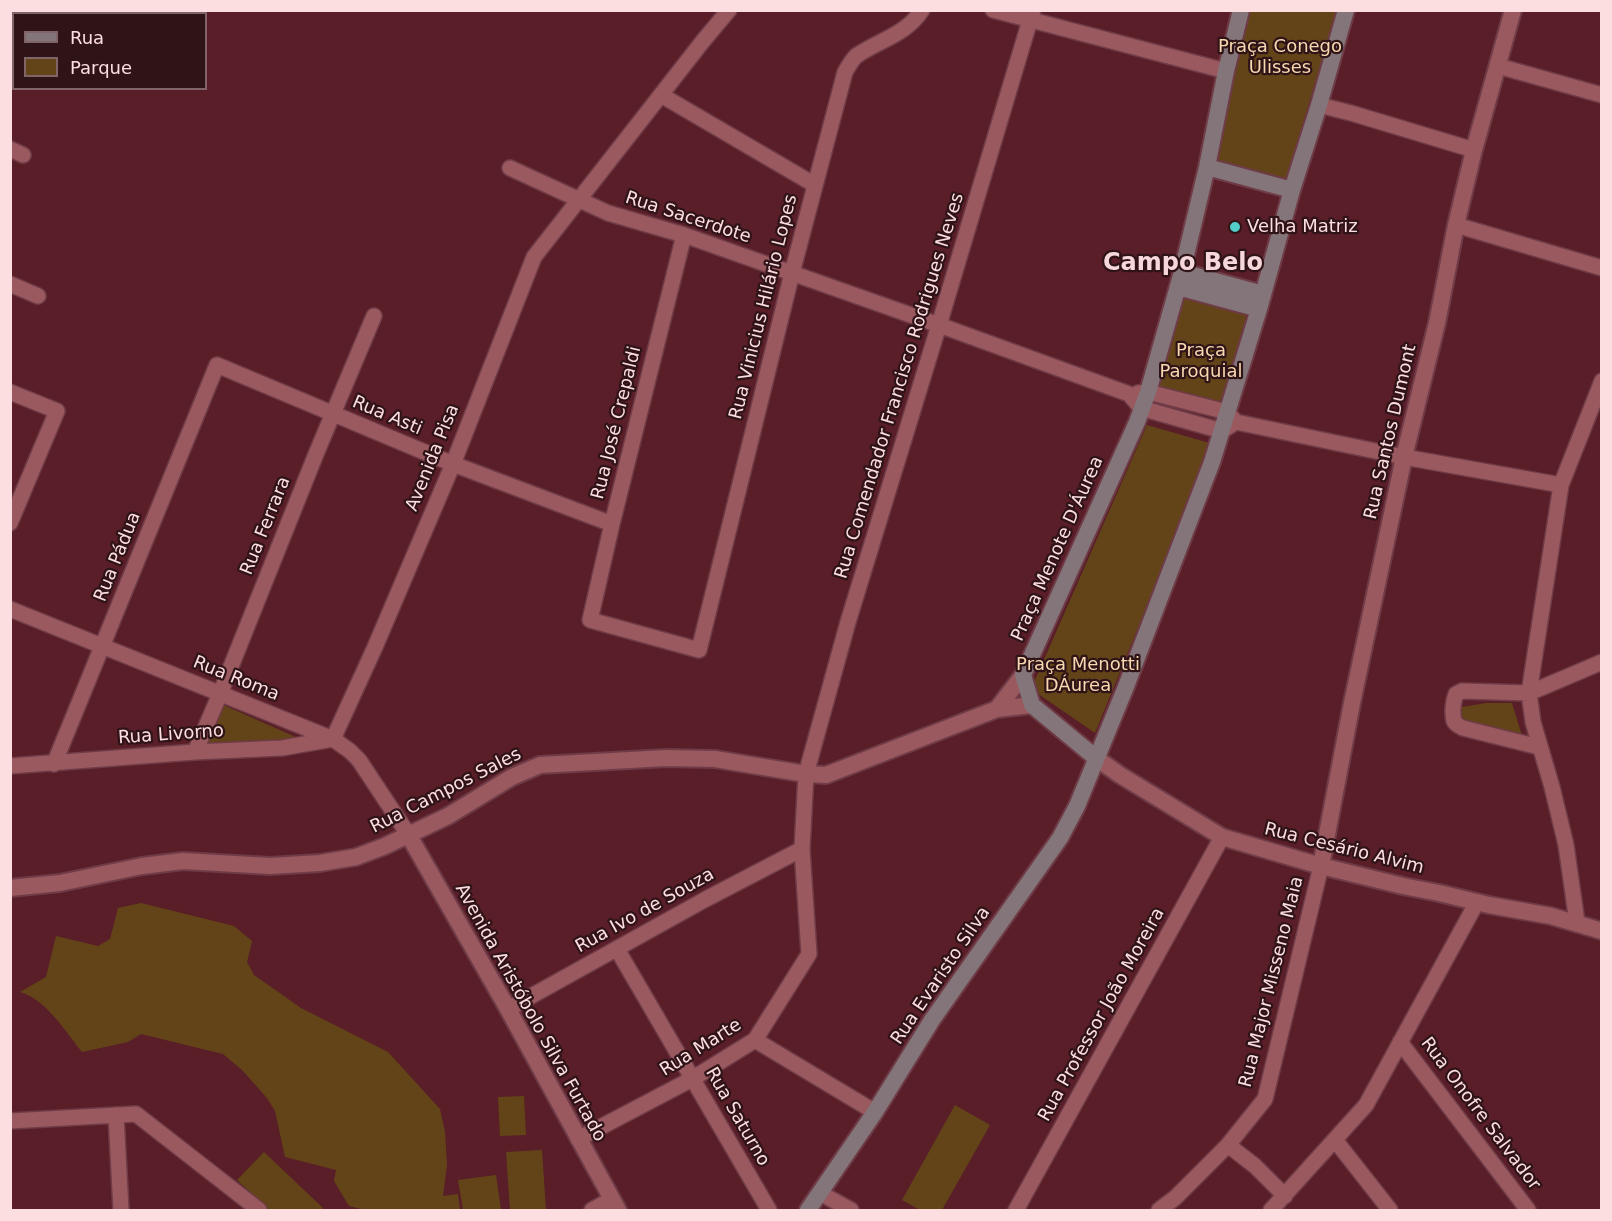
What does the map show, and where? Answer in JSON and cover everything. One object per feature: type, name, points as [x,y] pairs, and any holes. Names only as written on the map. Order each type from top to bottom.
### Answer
[{"type":"main road","points":[[1241,10],[1208,160],[1292,190]]},
{"type":"main road","points":[[1023,675],[1032,705],[1096,758],[1228,422],[1292,190],[1346,10]]},
{"type":"main road","name":"Praça Menote D'Áurea","points":[[1023,675],[1145,400],[1180,280],[1208,160]]},
{"type":"main road","points":[[1180,280],[1261,302]]},
{"type":"main road","name":"Rua Evaristo Silva","points":[[808,1210],[875,1112],[932,1020],[1060,838],[1077,806],[1096,758]]},
{"type":"street","name":"Avenida Pisa","points":[[333,739],[453,464],[534,256],[729,10]]},
{"type":"street","name":"Rua Vinicius Hilário Lopes","points":[[590,620],[699,650],[792,273],[845,72],[854,57],[904,30],[916,20],[922,10]]},
{"type":"street","points":[[993,10],[1031,16],[1226,71]]},
{"type":"street","name":"Rua Santos Dumont","points":[[1321,866],[1352,703],[1404,457],[1437,323],[1456,225],[1474,150],[1513,10]]},
{"type":"street","name":"Rua Comendador Francisco Rodrigues Neves","points":[[806,774],[848,622],[1031,16]]},
{"type":"street","points":[[1498,66],[1602,95]]},
{"type":"street","points":[[661,95],[815,185]]},
{"type":"street","points":[[1319,105],[1474,150]]},
{"type":"street","name":"Rua Sacerdote","points":[[510,168],[608,213],[684,235],[1145,400]]},
{"type":"street","points":[[1456,225],[1602,268]]},
{"type":"street","name":"Rua José Crepaldi","points":[[590,620],[684,235]]},
{"type":"street","points":[[10,285],[38,296]]},
{"type":"street","name":"Rua Ferrara","points":[[195,752],[374,316]]},
{"type":"street","name":"Rua Asti","points":[[218,365],[453,464],[612,524]]},
{"type":"street","name":"Rua Pádua","points":[[54,764],[218,365]]},
{"type":"street","points":[[1577,922],[1566,845],[1552,787],[1539,747],[1529,693],[1561,485],[1602,381]]},
{"type":"street","points":[[10,392],[57,411],[10,523]]},
{"type":"street","points":[[1145,400],[1228,422],[1561,485]]},
{"type":"street","name":"Rua Roma","points":[[10,609],[333,739],[359,760],[408,834]]},
{"type":"street","points":[[1539,747],[1462,728],[1454,721],[1456,694],[1462,691],[1529,693],[1602,662]]},
{"type":"street","points":[[997,709],[1023,675]]},
{"type":"street","name":"Rua Campos Sales","points":[[10,888],[60,883],[142,866],[183,861],[270,866],[320,863],[356,857],[386,846],[448,816],[512,777],[540,765],[666,758],[715,759],[806,774],[826,775],[997,709],[1032,705]]},
{"type":"street","name":"Rua Livorno","points":[[10,766],[282,748],[333,739]]},
{"type":"street","name":"Rua Cesário Alvim","points":[[1096,758],[1222,837],[1321,866],[1403,886],[1551,916],[1602,930]]},
{"type":"street","name":"Rua Marte","points":[[578,1139],[692,1079],[755,1040],[809,954],[802,849],[806,774]]},
{"type":"street","name":"Avenida Aristóbolo Silva Furtado","points":[[408,834],[508,1009],[615,1205]]},
{"type":"street","name":"Rua Professor João Moreira","points":[[1016,1210],[1222,837]]},
{"type":"street","name":"Rua Ivo de Souza","points":[[508,1009],[706,899],[802,849]]},
{"type":"street","name":"Rua Major Misseno Maia","points":[[1159,1210],[1178,1204],[1265,1099],[1321,866]]},
{"type":"street","points":[[1271,1210],[1366,1105],[1477,902]]},
{"type":"street","name":"Rua Saturno","points":[[617,949],[769,1210]]},
{"type":"street","points":[[755,1040],[875,1112]]},
{"type":"street","name":"Rua Onofre Salvador","points":[[1400,1042],[1528,1210]]},
{"type":"street","points":[[10,1120],[136,1114],[259,1210]]},
{"type":"street","points":[[116,1115],[121,1210]]},
{"type":"street","points":[[1335,1140],[1390,1210]]},
{"type":"street","points":[[1228,1145],[1255,1166],[1285,1196]]},
{"type":"street","points":[[820,1192],[851,1210]]},
{"type":"street","points":[[592,1210],[615,1205]]},
{"type":"green space","name":"Praça Conego Ulisses","points":[[1249,11],[1337,11],[1286,179],[1219,161],[1216,154]]},
{"type":"green space","name":"Praça Paroquial","points":[[1185,293],[1248,309],[1224,407],[1158,390]]},
{"type":"green space","name":"Praça Menotti DÁurea","points":[[1147,425],[1213,444],[1095,733],[1031,689]]},
{"type":"green space","points":[[1486,703],[1512,703],[1524,742],[1465,726],[1456,708]]},
{"type":"green space","points":[[221,704],[298,738],[203,746]]},
{"type":"green space","points":[[141,903],[234,926],[252,941],[247,962],[254,975],[301,1008],[388,1052],[440,1109],[445,1132],[447,1165],[443,1196],[458,1194],[460,1210],[365,1210],[349,1206],[334,1181],[336,1170],[285,1157],[275,1111],[267,1098],[242,1070],[223,1054],[141,1034],[128,1042],[82,1052],[47,1009],[30,996],[20,992],[46,977],[56,936],[98,946],[110,939],[118,908]]},
{"type":"green space","points":[[524,1096],[526,1135],[500,1136],[498,1097]]},
{"type":"green space","points":[[955,1105],[990,1125],[942,1210],[920,1210],[902,1200]]},
{"type":"green space","points":[[542,1150],[546,1210],[510,1210],[506,1152]]},
{"type":"green space","points":[[264,1152],[323,1208],[321,1210],[269,1210],[237,1180]]},
{"type":"green space","points":[[496,1175],[501,1210],[463,1210],[458,1180]]},
{"type":"place","name":"Velha Matriz","points":[[1235,227]]},
{"type":"district","name":"Campo Belo","points":[[1183,264]]}]
